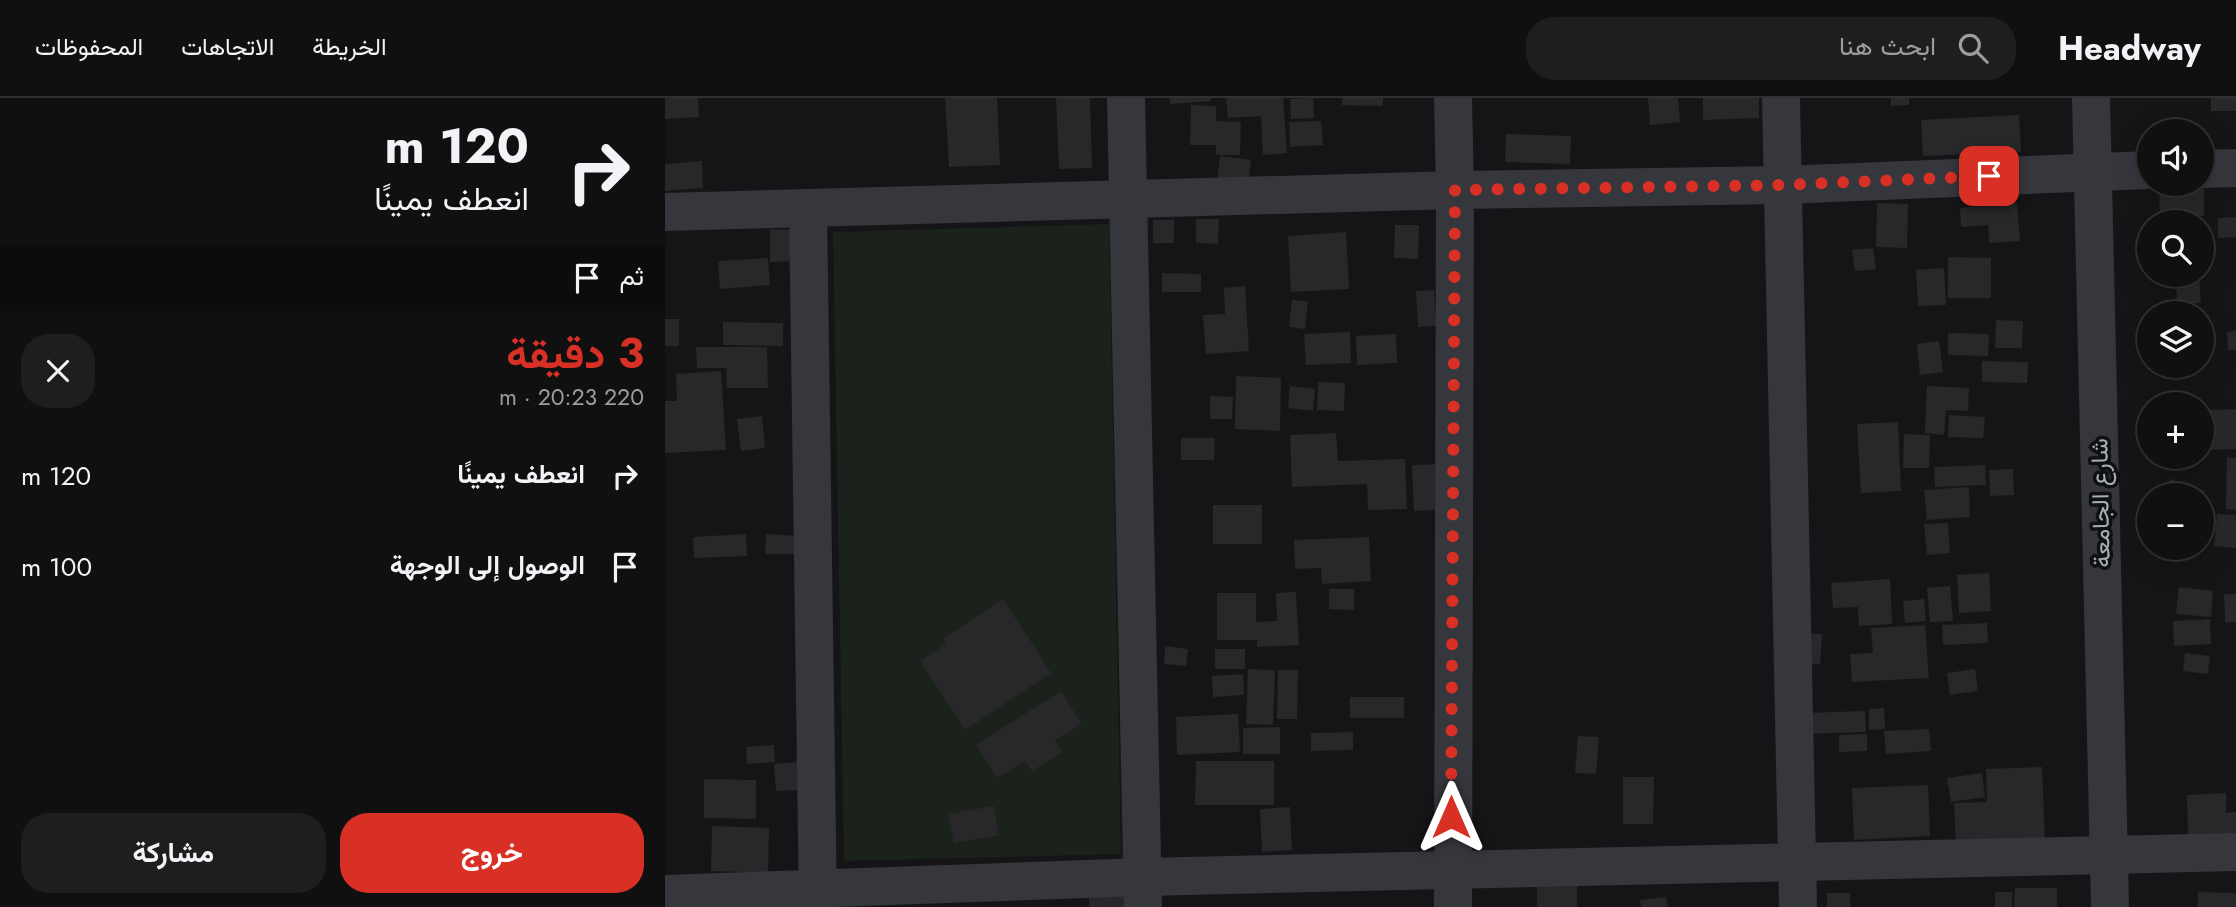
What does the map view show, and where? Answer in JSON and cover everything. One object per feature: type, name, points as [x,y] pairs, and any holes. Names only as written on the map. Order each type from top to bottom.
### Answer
[{"type":"street","points":[[1126,98],[1143,892]]},
{"type":"street","points":[[1452,889],[1455,190],[1453,98]]},
{"type":"street","points":[[1781,98],[1798,907]]},
{"type":"street","name":"شارع الجامعة","points":[[2091,98],[2110,907]]},
{"type":"street","points":[[2214,169],[2236,168]]},
{"type":"street","points":[[665,212],[1455,190],[1783,185],[2137,170]]},
{"type":"street","points":[[808,209],[818,897]]},
{"type":"street","points":[[665,894],[818,897],[1452,889],[1797,863],[2236,852]]},
{"type":"shaded area","points":[[1109,224],[1121,854],[844,861],[833,232]]},
{"type":"building","points":[[665,98],[698,98],[699,117],[665,119]]},
{"type":"building","points":[[945,98],[997,98],[1000,165],[949,167]]},
{"type":"building","points":[[1056,98],[1090,98],[1092,168],[1059,169]]},
{"type":"building","points":[[1170,98],[1211,98],[1211,101],[1170,104]]},
{"type":"building","points":[[1226,98],[1283,98],[1287,153],[1263,155],[1261,116],[1228,118]]},
{"type":"building","points":[[1313,98],[1314,118],[1291,119],[1290,99]]},
{"type":"building","points":[[1342,98],[1383,98],[1383,106],[1342,105]]},
{"type":"building","points":[[1648,98],[1678,98],[1680,122],[1650,125]]},
{"type":"building","points":[[1703,98],[1759,98],[1759,118],[1703,120]]},
{"type":"building","points":[[1891,98],[1909,98],[1909,105],[1891,106]]},
{"type":"building","points":[[2211,98],[2236,98],[2236,111],[2211,111]]},
{"type":"building","points":[[1191,105],[1216,106],[1216,121],[1241,122],[1240,155],[1216,155],[1216,145],[1190,145]]},
{"type":"building","points":[[2019,115],[2021,152],[1923,156],[1921,120]]},
{"type":"building","points":[[1321,121],[1323,145],[1290,147],[1289,122]]},
{"type":"building","points":[[1506,134],[1571,136],[1570,164],[1505,162]]},
{"type":"building","points":[[1220,156],[1251,160],[1248,186],[1217,181]]},
{"type":"building","points":[[702,161],[703,188],[665,191],[665,164]]},
{"type":"building","points":[[2159,196],[2204,196],[2204,210],[2160,210]]},
{"type":"building","points":[[1877,203],[1908,204],[1907,248],[1876,247]]},
{"type":"building","points":[[2017,203],[2020,241],[1989,243],[1988,225],[1961,227],[1960,208]]},
{"type":"building","points":[[2236,217],[2236,237],[2218,238],[2218,218]]},
{"type":"building","points":[[1196,219],[1219,219],[1218,244],[1196,243]]},
{"type":"building","points":[[1153,220],[1174,220],[1174,243],[1153,243]]},
{"type":"building","points":[[1395,225],[1419,225],[1418,259],[1394,258]]},
{"type":"building","points":[[770,229],[796,230],[796,261],[770,262]]},
{"type":"building","points":[[1346,232],[1349,289],[1291,292],[1288,236]]},
{"type":"building","points":[[1873,248],[1876,269],[1855,271],[1852,250]]},
{"type":"building","points":[[1948,257],[1991,258],[1991,298],[1948,298]]},
{"type":"building","points":[[768,258],[770,285],[720,289],[718,261]]},
{"type":"building","points":[[1944,268],[1946,305],[1918,306],[1916,270]]},
{"type":"building","points":[[1162,273],[1201,274],[1201,292],[1162,292]]},
{"type":"building","points":[[1245,286],[1249,351],[1206,354],[1203,315],[1225,314],[1224,288]]},
{"type":"building","points":[[2176,287],[2200,287],[2201,301],[2177,301]]},
{"type":"building","points":[[1434,290],[1436,326],[1418,327],[1416,291]]},
{"type":"building","points":[[1292,300],[1308,301],[1305,329],[1289,327]]},
{"type":"building","points":[[665,319],[679,319],[679,346],[665,346]]},
{"type":"building","points":[[1996,320],[2023,321],[2022,348],[1995,348]]},
{"type":"building","points":[[723,322],[783,323],[783,346],[723,345]]},
{"type":"building","points":[[2236,331],[2236,350],[2228,350],[2227,332]]},
{"type":"building","points":[[1350,332],[1351,363],[1306,365],[1304,334]]},
{"type":"building","points":[[1948,333],[1989,334],[1988,356],[1948,355]]},
{"type":"building","points":[[1396,334],[1397,363],[1357,365],[1356,336]]},
{"type":"building","points":[[1939,341],[1943,372],[1920,375],[1917,344]]},
{"type":"building","points":[[696,347],[767,347],[768,388],[727,388],[726,368],[697,368]]},
{"type":"building","points":[[1982,361],[2028,362],[2027,383],[1982,382]]},
{"type":"building","points":[[721,371],[726,450],[665,453],[665,401],[677,401],[676,374]]},
{"type":"building","points":[[1236,376],[1281,378],[1280,431],[1235,429]]},
{"type":"building","points":[[1318,382],[1345,383],[1344,411],[1317,410]]},
{"type":"building","points":[[1290,386],[1315,389],[1313,411],[1288,408]]},
{"type":"building","points":[[1927,386],[1969,388],[1968,411],[1946,410],[1944,435],[1925,433]]},
{"type":"building","points":[[1210,396],[1233,397],[1232,419],[1210,419]]},
{"type":"building","points":[[2236,409],[2236,449],[2214,450],[2214,410]]},
{"type":"building","points":[[1949,415],[1985,417],[1983,438],[1948,437]]},
{"type":"building","points":[[762,416],[765,448],[741,451],[737,419]]},
{"type":"building","points":[[1898,422],[1901,491],[1861,493],[1857,424]]},
{"type":"building","points":[[1336,433],[1338,461],[1405,459],[1407,509],[1368,510],[1367,484],[1292,487],[1290,435]]},
{"type":"building","points":[[1904,434],[1930,435],[1929,468],[1903,468]]},
{"type":"building","points":[[1181,438],[1215,438],[1214,460],[1181,460]]},
{"type":"building","points":[[2227,457],[2236,458],[2236,510],[2226,509]]},
{"type":"building","points":[[1449,464],[1451,509],[1414,511],[1412,465]]},
{"type":"building","points":[[1985,465],[1986,485],[1935,487],[1934,467]]},
{"type":"building","points":[[2013,469],[2014,495],[1990,496],[1989,470]]},
{"type":"building","points":[[1969,487],[1970,517],[1927,520],[1924,490]]},
{"type":"building","points":[[1213,505],[1262,505],[1262,544],[1213,544]]},
{"type":"building","points":[[2217,514],[2236,515],[2236,548],[2214,546]]},
{"type":"building","points":[[1948,523],[1950,553],[1927,555],[1924,524]]},
{"type":"building","points":[[746,534],[747,556],[694,558],[693,537]]},
{"type":"building","points":[[766,534],[798,536],[797,554],[765,554]]},
{"type":"building","points":[[1369,537],[1371,581],[1322,584],[1321,568],[1295,569],[1294,540]]},
{"type":"building","points":[[1989,573],[1991,611],[1959,613],[1957,575]]},
{"type":"building","points":[[1890,579],[1892,624],[1859,626],[1858,607],[1833,608],[1831,583]]},
{"type":"building","points":[[1950,586],[1953,621],[1930,622],[1927,588]]},
{"type":"building","points":[[2179,587],[2213,591],[2211,617],[2176,614]]},
{"type":"building","points":[[1329,589],[1354,589],[1354,610],[1329,609]]},
{"type":"building","points":[[1296,592],[1299,645],[1257,647],[1257,640],[1217,640],[1217,593],[1256,593],[1256,622],[1277,621],[1276,593]]},
{"type":"building","points":[[2224,594],[2236,594],[2236,622],[2225,622]]},
{"type":"building","points":[[1003,599],[1051,673],[965,730],[920,661],[946,644],[943,639]]},
{"type":"building","points":[[1924,599],[1926,621],[1905,623],[1903,601]]},
{"type":"building","points":[[2210,619],[2211,644],[2174,646],[2173,621]]},
{"type":"building","points":[[1987,623],[1988,643],[1943,645],[1942,625]]},
{"type":"building","points":[[1925,625],[1929,678],[1852,682],[1850,654],[1873,653],[1871,628]]},
{"type":"building","points":[[1791,633],[1822,634],[1820,664],[1790,663]]},
{"type":"building","points":[[1165,646],[1188,649],[1186,666],[1164,664]]},
{"type":"building","points":[[1215,649],[1245,649],[1245,669],[1215,669]]},
{"type":"building","points":[[2185,653],[2210,656],[2208,674],[2183,671]]},
{"type":"building","points":[[1248,669],[1275,670],[1273,725],[1246,724]]},
{"type":"building","points":[[1975,669],[1978,691],[1950,695],[1947,673]]},
{"type":"building","points":[[1278,670],[1298,670],[1297,719],[1277,719]]},
{"type":"building","points":[[1243,674],[1244,695],[1213,697],[1212,676]]},
{"type":"building","points":[[1061,691],[1082,724],[1055,740],[1062,752],[1032,771],[1025,761],[997,778],[976,745]]},
{"type":"building","points":[[1350,697],[1404,697],[1404,718],[1350,718]]},
{"type":"building","points":[[1884,708],[1885,729],[1869,730],[1869,709]]},
{"type":"building","points":[[1865,711],[1866,732],[1806,734],[1805,713]]},
{"type":"building","points":[[1238,714],[1240,752],[1177,755],[1176,717]]},
{"type":"building","points":[[1280,727],[1280,754],[1243,754],[1243,728]]},
{"type":"building","points":[[1929,729],[1931,751],[1886,754],[1884,731]]},
{"type":"building","points":[[1353,732],[1353,750],[1311,751],[1311,733]]},
{"type":"building","points":[[1867,734],[1867,751],[1839,752],[1839,735]]},
{"type":"building","points":[[1578,736],[1599,737],[1596,774],[1575,773]]},
{"type":"building","points":[[774,745],[775,762],[747,764],[746,747]]},
{"type":"building","points":[[1196,761],[1274,761],[1274,805],[1195,805]]},
{"type":"building","points":[[797,762],[799,790],[776,791],[774,764]]},
{"type":"building","points":[[2042,767],[2045,843],[1956,846],[1954,803],[1987,802],[1986,769]]},
{"type":"building","points":[[1982,773],[1985,797],[1951,802],[1947,778]]},
{"type":"building","points":[[1623,777],[1654,777],[1653,824],[1623,824]]},
{"type":"building","points":[[704,779],[756,780],[756,819],[704,818]]},
{"type":"building","points":[[1928,785],[1930,836],[1854,840],[1852,788]]},
{"type":"building","points":[[2226,793],[2226,813],[2236,812],[2236,834],[2188,835],[2187,795]]},
{"type":"building","points":[[994,806],[999,835],[954,843],[948,814]]},
{"type":"building","points":[[1290,807],[1292,850],[1262,852],[1260,809]]},
{"type":"building","points":[[712,826],[769,828],[768,873],[711,871]]},
{"type":"building","points":[[1577,879],[1577,907],[1537,907],[1537,880]]},
{"type":"building","points":[[2015,888],[2057,888],[2057,907],[2014,907]]},
{"type":"building","points":[[1089,889],[1128,890],[1128,907],[1089,907]]},
{"type":"building","points":[[1995,892],[2012,892],[2012,907],[1995,907]]},
{"type":"building","points":[[2198,892],[2236,893],[2236,907],[2198,907]]},
{"type":"building","points":[[1827,893],[1850,893],[1850,907],[1827,907]]},
{"type":"building","points":[[1666,897],[1668,907],[1641,907],[1640,900]]},
{"type":"route","points":[[1451,817],[1455,190],[1783,185],[1989,176]]}]
